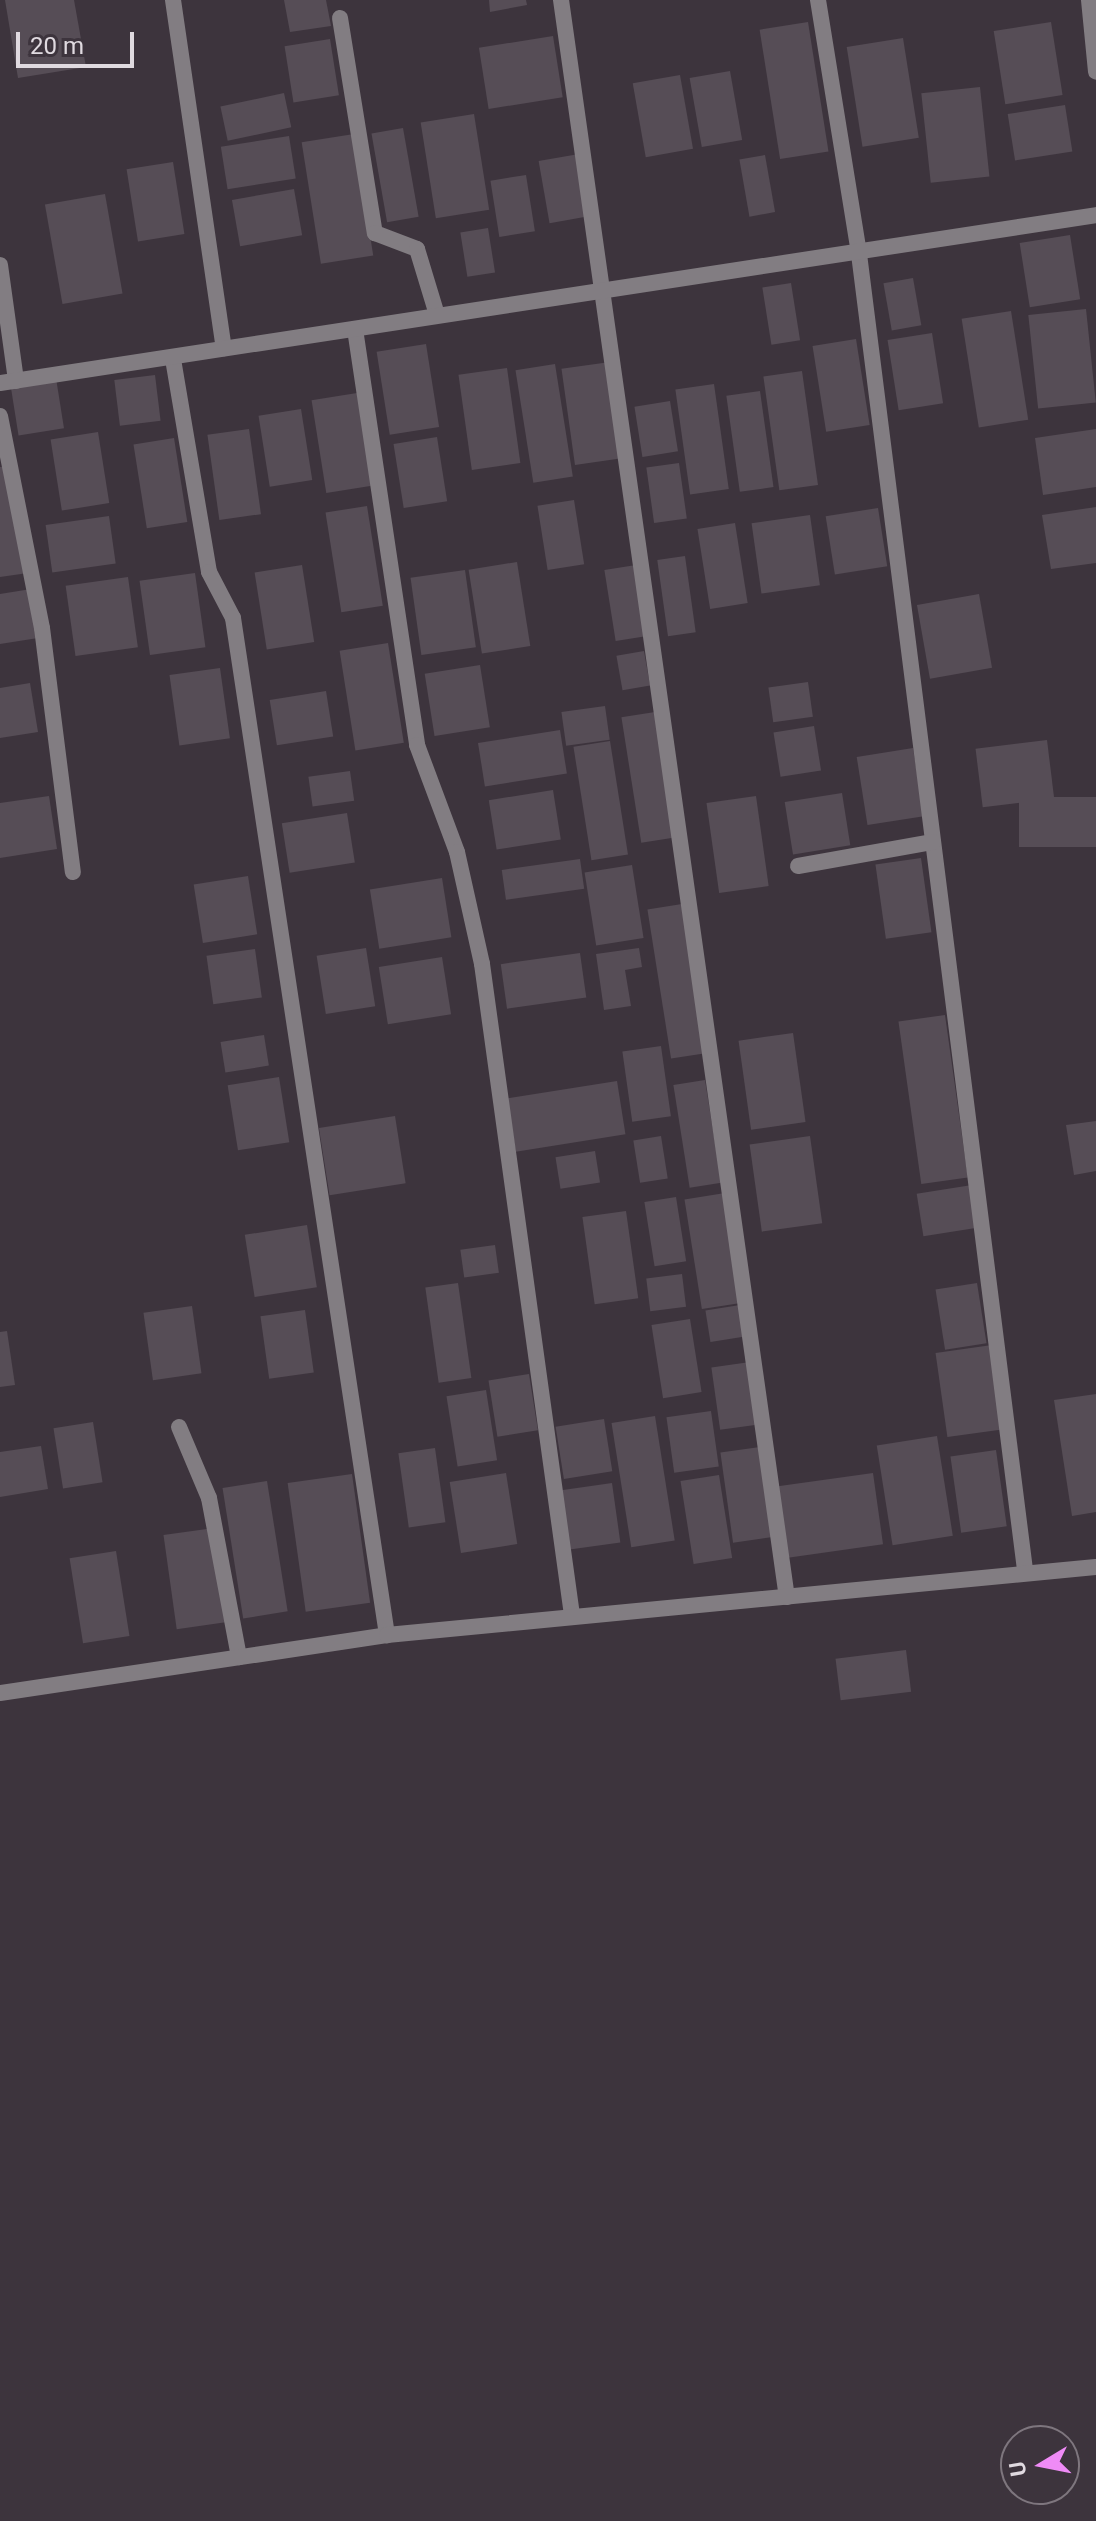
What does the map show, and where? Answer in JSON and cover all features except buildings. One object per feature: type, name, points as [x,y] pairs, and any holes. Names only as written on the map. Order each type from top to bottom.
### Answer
[{"type":"street","points":[[173,0],[224,348]]},
{"type":"street","points":[[561,0],[606,290],[787,1597]]},
{"type":"street","points":[[818,0],[859,254],[1025,1570]]},
{"type":"street","points":[[1089,0],[1096,72]]},
{"type":"street","points":[[340,18],[375,233],[417,249],[437,315]]},
{"type":"street","points":[[0,265],[8,382],[173,359],[224,348],[437,315],[859,254],[1096,215]]},
{"type":"street","points":[[355,329],[417,745],[457,852],[482,964],[572,1615]]},
{"type":"street","points":[[173,359],[209,572],[233,618],[387,1635]]},
{"type":"street","points":[[0,416],[42,628],[73,872]]},
{"type":"street","points":[[798,866],[933,842]]},
{"type":"street","points":[[179,1427],[209,1498],[239,1657]]},
{"type":"street","points":[[0,1693],[387,1635],[572,1615],[787,1597],[1025,1570],[1096,1567]]}]
